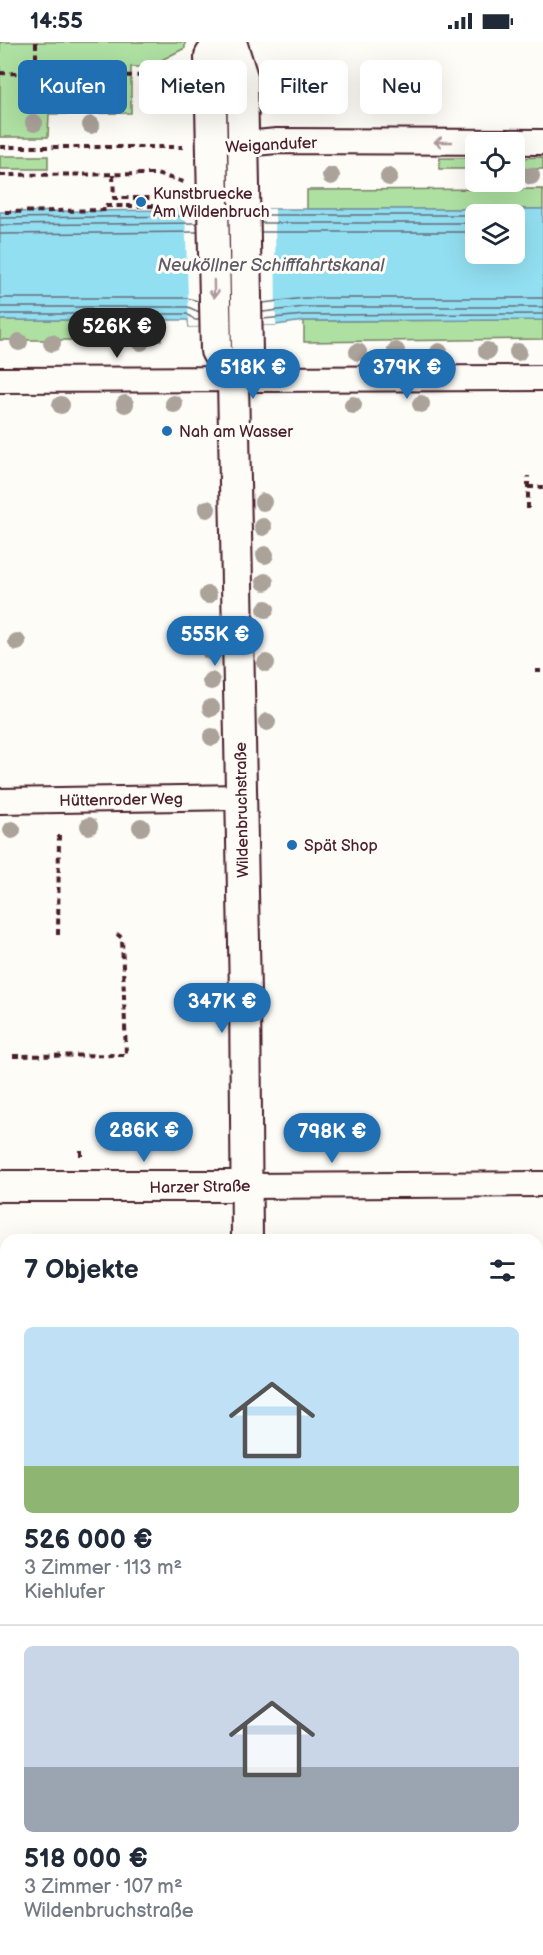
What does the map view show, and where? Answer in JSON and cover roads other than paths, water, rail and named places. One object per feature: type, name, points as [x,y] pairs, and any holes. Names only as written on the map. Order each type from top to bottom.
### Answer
[{"type":"street","name":"Wildenbruchstraße","points":[[220,42],[210,56],[215,326],[216,351],[233,380]]},
{"type":"street","name":"Wildenbruchstraße","points":[[231,42],[243,76],[247,353],[233,380],[247,1234]]},
{"type":"street","name":"Weigandufer","points":[[244,144],[277,141],[543,142]]},
{"type":"street","points":[[0,380],[543,378]]},
{"type":"street","name":"Hüttenroder Weg","points":[[0,801],[241,797]]},
{"type":"street","name":"Harzer Straße","points":[[0,1186],[543,1184]]},
{"type":"water","name":"Neuköllner Schifffahrtskanal","points":[[465,209],[465,264],[525,264],[525,209],[543,209],[543,320],[304,321],[276,325],[189,327],[188,320],[0,320],[0,212]]},
{"type":"place","name":"Kunstbruecke Am Wildenbruch","points":[[141,202]]},
{"type":"place","name":"Nah am Wasser","points":[[167,431]]},
{"type":"place","name":"Spät Shop","points":[[292,845]]}]
